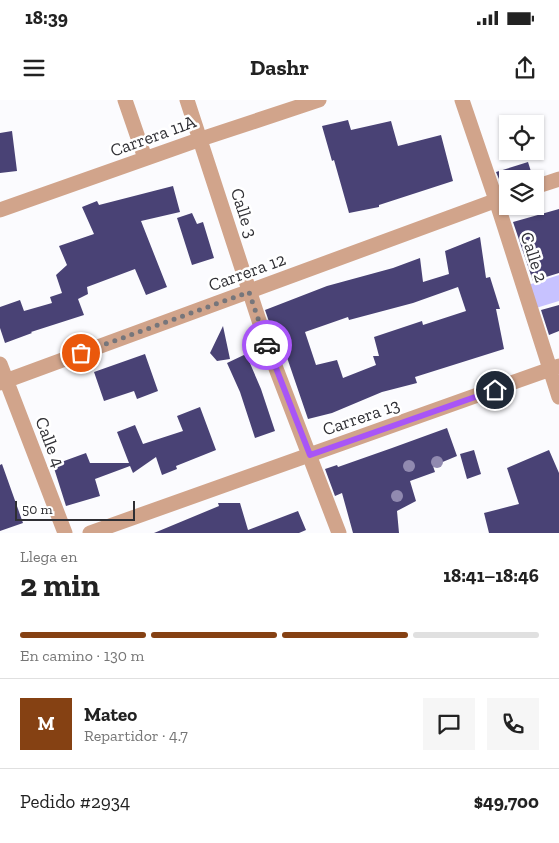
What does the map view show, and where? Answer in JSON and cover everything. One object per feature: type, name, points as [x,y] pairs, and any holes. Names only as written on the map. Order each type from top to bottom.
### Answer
[{"type":"street","points":[[125,100],[145,158]]},
{"type":"street","name":"Calle 3","points":[[187,100],[267,345],[340,533]]},
{"type":"street","name":"Carrera 11A","points":[[0,210],[200,138],[319,100]]},
{"type":"street","name":"Calle 2","points":[[462,100],[499,191]]},
{"type":"street","points":[[544,184],[559,179]]},
{"type":"street","name":"Carrera 12","points":[[3,382],[499,199]]},
{"type":"street","name":"Calle 2","points":[[507,215],[554,368],[559,397]]},
{"type":"street","name":"Calle 4","points":[[0,364],[3,382],[66,533]]},
{"type":"street","name":"Carrera 13","points":[[90,533],[554,368]]},
{"type":"shaded area","points":[[559,275],[559,301],[536,308],[528,285]]},
{"type":"building","points":[[348,120],[351,130],[391,121],[398,146],[441,135],[453,181],[379,205],[379,207],[349,213],[322,126]]},
{"type":"building","points":[[12,131],[17,171],[0,173],[0,133]]},
{"type":"building","points":[[528,162],[530,170],[502,170]]},
{"type":"building","points":[[173,186],[180,212],[141,221],[167,287],[146,295],[135,269],[87,287],[88,294],[78,299],[84,315],[31,332],[5,343],[0,328],[0,307],[20,300],[24,311],[52,303],[50,297],[62,293],[56,275],[67,265],[59,246],[94,234],[82,207],[97,201],[99,205]]},
{"type":"building","points":[[559,209],[559,273],[533,281],[513,222],[544,215],[544,213]]},
{"type":"building","points":[[192,213],[197,224],[203,222],[214,258],[192,265],[177,218]]},
{"type":"building","points":[[480,237],[486,278],[490,277],[500,309],[496,309],[504,349],[415,377],[417,383],[382,392],[332,413],[308,419],[281,340],[276,342],[265,310],[327,286],[393,268],[420,258],[423,282],[449,274],[445,251]],"holes":[[[458,287],[466,311],[423,325],[422,321],[374,337],[379,356],[373,356],[376,365],[343,378],[337,360],[316,365],[305,332],[348,317],[349,320],[413,303]]]},
{"type":"building","points":[[559,305],[559,331],[549,335],[541,310]]},
{"type":"building","points":[[223,326],[230,359],[217,361],[210,353]]},
{"type":"building","points":[[145,354],[158,391],[137,399],[134,391],[104,401],[94,372]]},
{"type":"building","points":[[246,354],[261,389],[275,431],[255,438],[240,392],[227,363]]},
{"type":"building","points":[[200,407],[216,450],[176,466],[177,469],[162,475],[156,457],[133,473],[130,466],[95,479],[100,496],[66,506],[53,465],[86,453],[90,463],[129,463],[117,432],[135,425],[143,444],[183,431],[177,416]]},
{"type":"building","points":[[447,428],[457,456],[433,466],[435,472],[410,481],[416,501],[397,511],[399,533],[353,533],[342,493],[335,496],[325,469],[337,465],[338,467]]},
{"type":"building","points":[[474,450],[481,474],[467,479],[460,454]]},
{"type":"building","points":[[549,450],[559,473],[559,533],[489,533],[484,513],[519,504],[507,468]]},
{"type":"building","points":[[2,464],[23,523],[0,531],[0,465]]},
{"type":"building","points":[[218,503],[240,503],[248,530],[298,511],[306,530],[299,533],[154,533],[219,506]]},
{"type":"way so far","points":[[81,353],[249,292],[267,345]]},
{"type":"route","points":[[267,345],[310,455],[495,390]]}]
